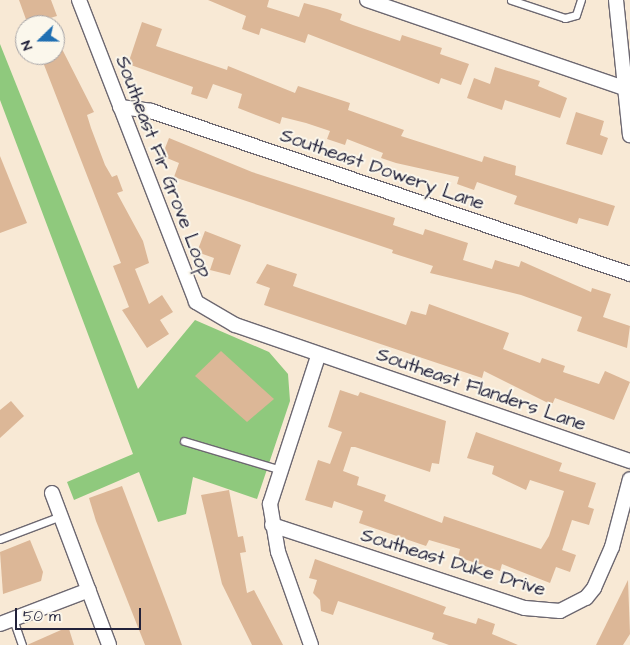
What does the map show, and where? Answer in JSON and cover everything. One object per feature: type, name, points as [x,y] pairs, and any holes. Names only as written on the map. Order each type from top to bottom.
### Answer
[{"type":"street","name":"Southeast Fir Grove Loop","points":[[79,0],[196,302],[235,326],[318,356]]},
{"type":"street","points":[[367,0],[624,88]]},
{"type":"street","points":[[616,0],[630,135]]},
{"type":"street","name":"Southeast Dowery Lane","points":[[120,107],[151,111],[630,274]]},
{"type":"street","points":[[311,645],[272,525],[270,504],[278,469],[318,356]]},
{"type":"street","name":"Southeast Flanders Lane","points":[[318,356],[630,461]]},
{"type":"street","name":"Southeast Duke Drive","points":[[272,525],[525,608],[560,611],[586,598],[594,588],[612,547],[630,479]]},
{"type":"street","points":[[52,493],[109,645]]},
{"type":"street","points":[[6,622],[88,590]]},
{"type":"lane","points":[[511,0],[565,18],[576,15],[581,0]]},
{"type":"lane","points":[[184,441],[278,469]]},
{"type":"lane","points":[[0,539],[61,516]]},
{"type":"lane","points":[[6,622],[22,645]]},
{"type":"green space","points":[[0,44],[138,389],[195,320],[269,352],[288,374],[290,401],[257,499],[193,477],[186,514],[158,522],[139,472],[74,500],[67,482],[133,454],[0,100]]},
{"type":"building","points":[[19,0],[51,0],[57,15],[24,15]]},
{"type":"building","points":[[208,0],[269,0],[267,7],[299,17],[304,3],[342,14],[340,20],[400,41],[402,35],[442,48],[440,54],[469,64],[461,85],[441,78],[439,84],[308,34],[305,43],[261,28],[259,35],[242,29],[246,16]]},
{"type":"building","points":[[142,22],[162,29],[156,46],[227,70],[228,66],[295,93],[298,86],[350,103],[348,110],[404,130],[401,136],[482,162],[484,156],[516,166],[515,175],[615,206],[608,226],[579,218],[577,224],[514,204],[517,196],[477,182],[474,190],[457,184],[459,177],[381,158],[383,153],[347,139],[345,145],[327,139],[330,131],[306,123],[282,117],[280,124],[238,108],[242,94],[213,84],[207,99],[191,94],[193,87],[128,64]]},
{"type":"building","points":[[65,55],[94,112],[87,115],[105,165],[112,177],[117,175],[123,191],[117,193],[143,241],[149,263],[135,269],[149,304],[162,295],[173,312],[160,320],[169,334],[147,348],[122,310],[129,307],[113,266],[121,263],[44,65],[65,65]]},
{"type":"building","points":[[495,67],[540,81],[538,86],[567,98],[560,118],[505,100],[502,110],[467,98],[474,78],[490,84]]},
{"type":"building","points":[[576,112],[604,121],[600,135],[608,138],[602,155],[566,144]]},
{"type":"building","points":[[169,138],[252,172],[395,218],[393,225],[423,235],[425,229],[468,243],[463,260],[492,269],[495,260],[519,267],[521,261],[591,292],[592,288],[611,294],[603,317],[630,326],[627,348],[577,331],[582,317],[521,295],[430,273],[433,266],[392,253],[393,250],[174,177],[179,163],[162,156]]},
{"type":"building","points":[[0,156],[27,223],[0,233]]},
{"type":"building","points":[[205,231],[241,245],[230,275],[210,270],[214,258],[197,252]]},
{"type":"building","points":[[267,264],[297,274],[293,286],[406,325],[411,311],[426,315],[429,304],[509,333],[503,349],[540,363],[542,358],[565,366],[563,372],[599,384],[605,371],[630,382],[614,420],[555,398],[552,405],[484,371],[482,378],[264,305],[270,288],[256,283]]},
{"type":"building","points":[[221,351],[274,399],[247,422],[195,376]]},
{"type":"building","points":[[340,390],[358,396],[360,392],[446,421],[439,464],[432,463],[430,472],[355,447],[351,447],[343,471],[359,477],[357,485],[386,495],[384,501],[442,523],[444,516],[541,549],[549,536],[564,491],[530,480],[526,490],[492,474],[494,466],[467,458],[476,432],[562,463],[559,471],[596,483],[588,507],[594,509],[589,525],[572,520],[562,550],[576,555],[570,572],[556,567],[550,583],[502,564],[500,571],[458,557],[460,549],[429,540],[426,546],[359,523],[363,511],[334,501],[332,508],[305,500],[318,460],[330,464],[342,432],[328,427]]},
{"type":"building","points":[[11,401],[24,416],[0,438],[0,410]]},
{"type":"building","points":[[122,486],[182,645],[145,645],[96,521],[89,498]]},
{"type":"building","points":[[229,490],[238,537],[243,536],[246,552],[240,553],[247,593],[254,590],[283,645],[252,645],[222,584],[201,495]]},
{"type":"building","points":[[30,540],[43,572],[41,581],[3,594],[0,552]]},
{"type":"building","points":[[315,559],[446,607],[443,614],[476,624],[478,618],[495,624],[492,634],[518,645],[449,645],[432,639],[434,633],[338,601],[333,615],[321,611],[320,600],[313,593],[317,580],[309,578]]},
{"type":"building","points":[[628,580],[630,634],[623,645],[596,645]]},
{"type":"building","points":[[69,629],[74,645],[27,645],[61,630]]}]
